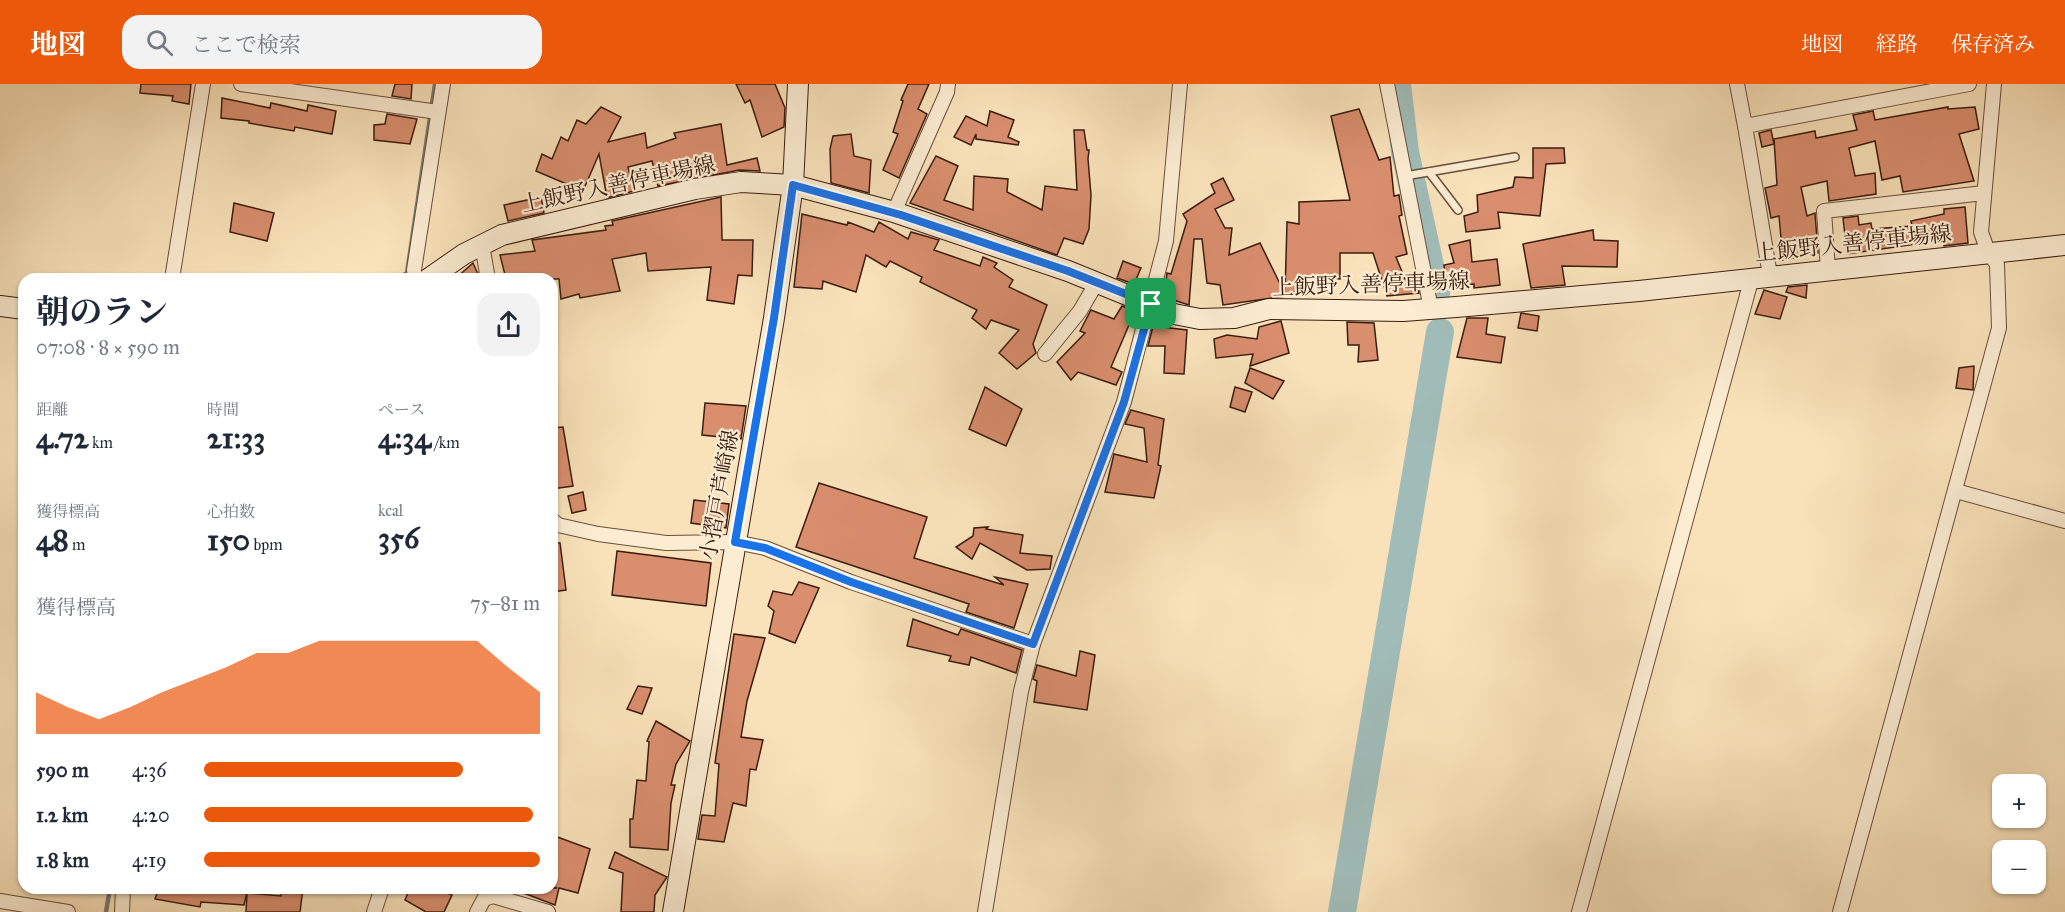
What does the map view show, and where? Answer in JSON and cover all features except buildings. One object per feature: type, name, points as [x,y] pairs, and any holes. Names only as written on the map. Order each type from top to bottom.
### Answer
[{"type":"main road","name":"小摺戸芦崎線","points":[[673,912],[774,318],[793,185],[798,84]]},
{"type":"main road","name":"上飯野入善停車場線","points":[[438,273],[502,235],[526,228],[554,225],[695,189],[741,182],[793,185],[894,212],[1097,282],[1174,314],[1200,319],[1234,318],[1269,309],[1431,309],[2065,245]]},
{"type":"main road","points":[[0,306],[18,308]]},
{"type":"street","points":[[173,273],[203,84]]},
{"type":"street","points":[[241,84],[438,112]]},
{"type":"street","points":[[414,273],[443,84]]},
{"type":"street","points":[[894,212],[947,92],[948,84]]},
{"type":"street","points":[[985,912],[1021,691],[1033,644],[1124,402],[1166,242],[1180,84]]},
{"type":"street","points":[[1387,84],[1403,176],[1431,309]]},
{"type":"street","points":[[1579,912],[1761,276],[1745,126],[1737,84]]},
{"type":"street","points":[[1745,126],[1969,84]]},
{"type":"street","points":[[1840,912],[1999,328],[1997,264],[1988,252],[1981,232],[1994,84]]},
{"type":"street","points":[[1828,270],[1824,211],[1984,194]]},
{"type":"street","points":[[482,245],[487,273]]},
{"type":"street","points":[[1045,354],[1080,311],[1097,282]]},
{"type":"street","points":[[1956,491],[2065,521]]},
{"type":"street","points":[[558,525],[598,534],[666,543],[735,542],[765,548],[851,582],[1033,644]]},
{"type":"street","points":[[122,912],[123,894]]},
{"type":"street","points":[[374,912],[380,894]]},
{"type":"street","points":[[477,912],[484,899],[493,896],[548,912]]},
{"type":"street","points":[[0,901],[68,912]]},
{"type":"lane","points":[[1403,176],[1515,157]]},
{"type":"lane","points":[[1429,172],[1458,210]]},
{"type":"waterway","points":[[407,273],[435,84]]},
{"type":"waterway","points":[[1397,84],[1405,152],[1436,293]]},
{"type":"waterway","points":[[1342,912],[1440,332]]},
{"type":"waterway","points":[[106,912],[109,894]]},
{"type":"route","points":[[793,185],[901,215],[1068,271],[1151,304],[1137,348],[1124,402],[1033,644],[851,582],[765,548],[735,542],[774,318],[793,185]]}]
